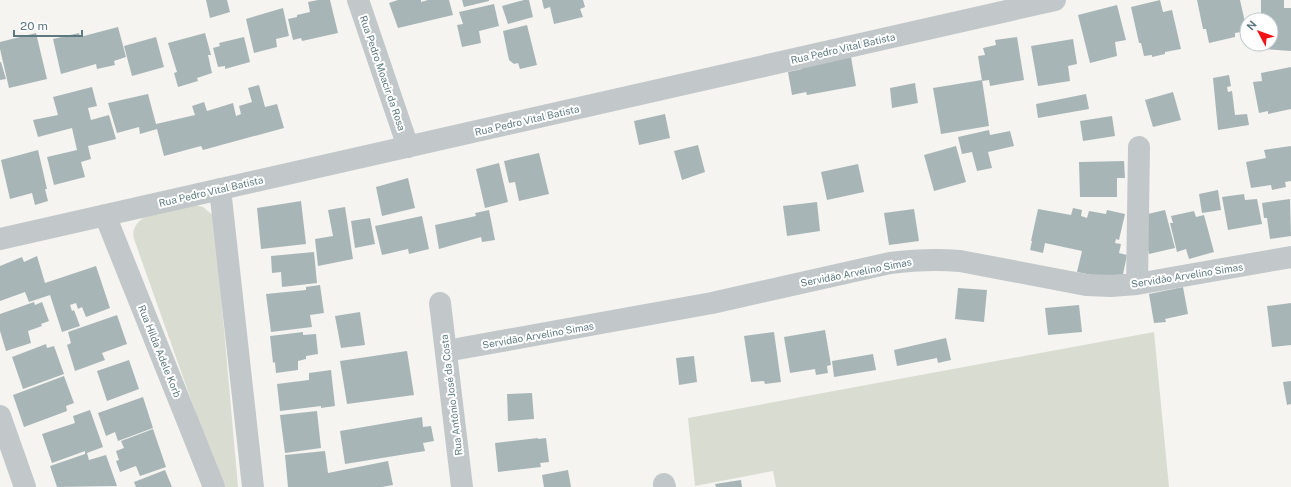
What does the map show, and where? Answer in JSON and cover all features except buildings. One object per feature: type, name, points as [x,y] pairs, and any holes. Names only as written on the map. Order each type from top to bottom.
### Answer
[{"type":"street","name":"Rua Pedro Moacir da Rosa","points":[[358,0],[408,147]]},
{"type":"street","name":"Rua Pedro Vital Batista","points":[[0,239],[1055,0]]},
{"type":"street","points":[[1137,284],[1139,147]]},
{"type":"street","points":[[220,189],[252,487]]},
{"type":"street","name":"Rua Hilda Adele Korb","points":[[105,215],[214,487]]},
{"type":"street","name":"Servidão Arvelino Simas","points":[[446,351],[712,303],[890,262],[939,259],[960,261],[1086,285],[1111,286],[1137,284],[1291,257]]},
{"type":"street","name":"Rua Antônio José da Costa","points":[[440,304],[462,487]]},
{"type":"street","points":[[0,416],[25,487]]},
{"type":"shaded area","points":[[191,204],[203,207],[214,216],[238,487],[222,487],[133,236],[136,225],[145,217]]},
{"type":"shaded area","points":[[1154,332],[1169,487],[776,487],[773,471],[695,486],[688,418]]}]
